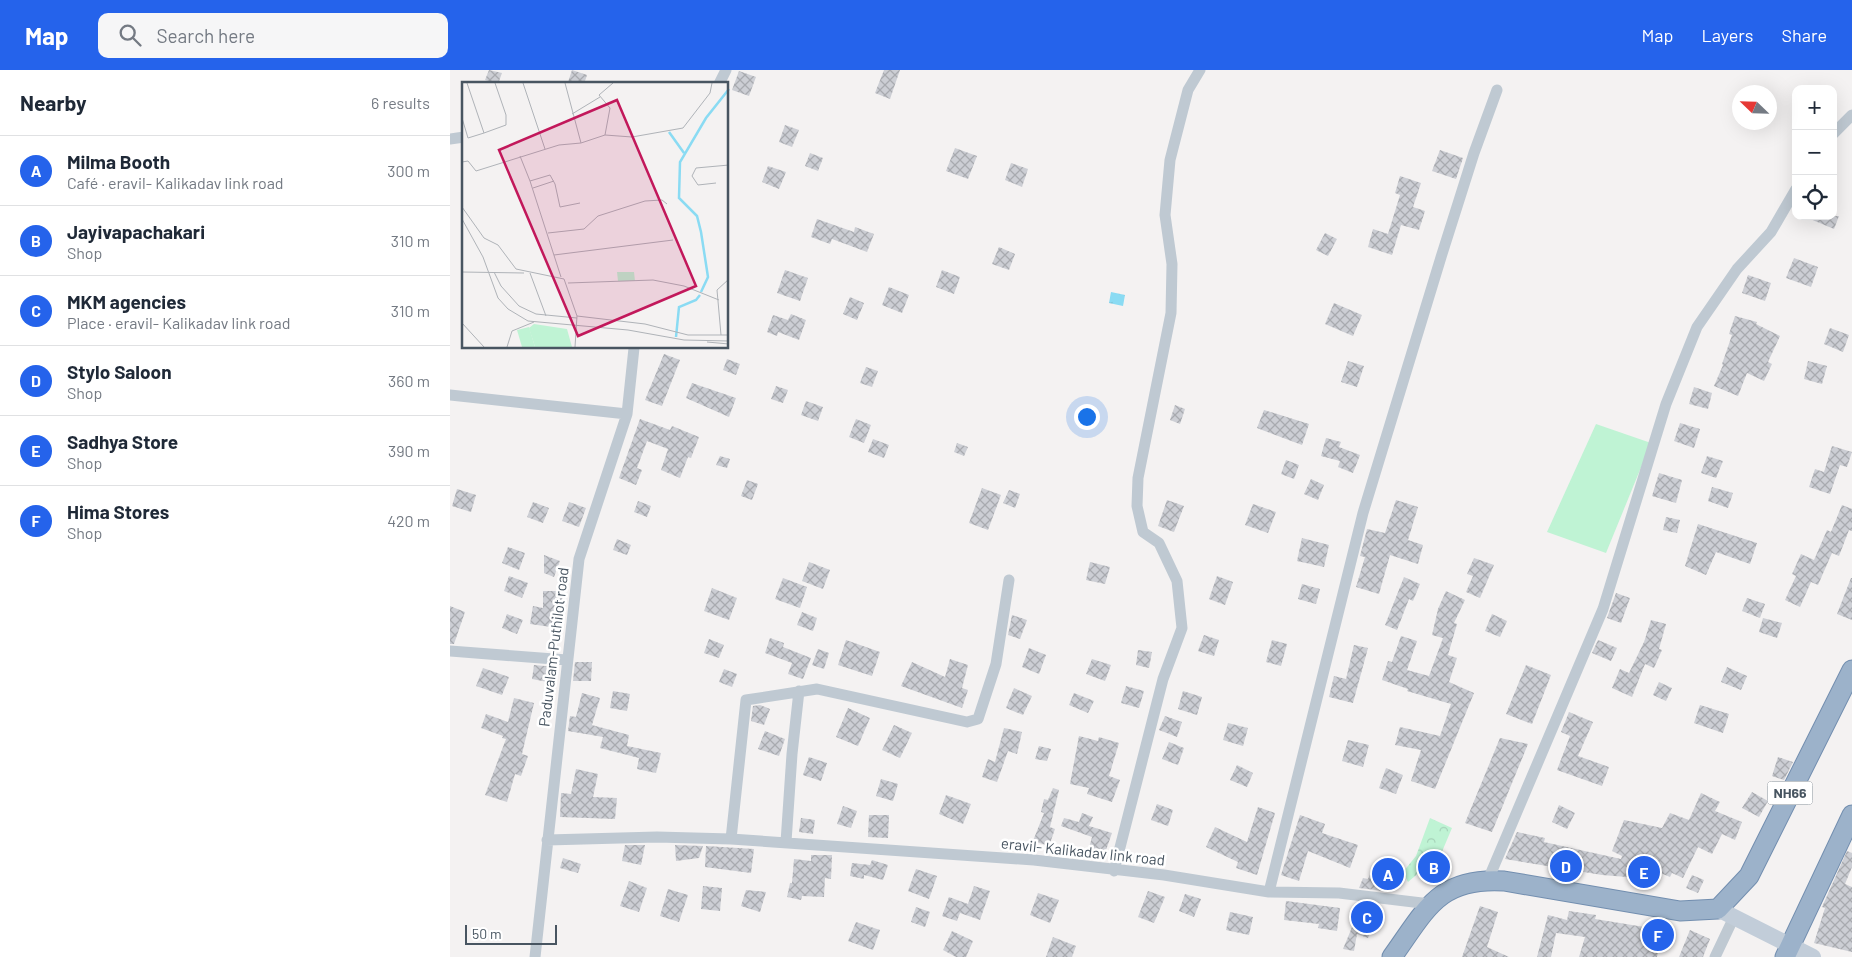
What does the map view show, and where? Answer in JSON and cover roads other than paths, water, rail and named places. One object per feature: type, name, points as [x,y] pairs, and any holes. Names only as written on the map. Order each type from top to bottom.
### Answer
[{"type":"highway","name":"NH66","points":[[1726,913],[1749,876],[1852,670]]},
{"type":"highway","points":[[1789,951],[1852,815]]},
{"type":"highway","points":[[1392,957],[1430,904],[1448,890],[1475,880],[1488,880],[1680,910],[1726,913]]},
{"type":"main road","points":[[1726,913],[1789,951],[1813,957]]},
{"type":"street","points":[[720,82],[726,70]]},
{"type":"street","points":[[1114,871],[1163,679],[1182,628],[1177,582],[1159,543],[1143,532],[1137,506],[1138,478],[1171,313],[1172,264],[1165,215],[1170,160],[1188,90],[1200,70]]},
{"type":"street","points":[[1269,892],[1363,513],[1442,254],[1474,153],[1497,90]]},
{"type":"street","points":[[1837,130],[1852,115]]},
{"type":"street","points":[[1488,880],[1603,609],[1666,404],[1697,326],[1737,269],[1771,232],[1792,196]]},
{"type":"street","name":"Paduvalam-Puthilot road","points":[[534,957],[579,559],[627,414],[634,349]]},
{"type":"street","points":[[450,395],[627,414]]},
{"type":"street","points":[[731,839],[746,700],[817,689],[967,722],[978,719],[996,664],[1009,580]]},
{"type":"street","points":[[450,652],[567,660]]},
{"type":"street","points":[[786,842],[792,754],[799,691]]},
{"type":"street","name":"eravil- Kalikadav link road","points":[[547,840],[657,837],[786,842],[1034,860],[1114,871],[1164,875],[1269,892],[1340,893],[1430,904]]},
{"type":"street","points":[[1715,957],[1726,913]]},
{"type":"water","points":[[1111,292],[1125,295],[1123,306],[1109,303]]},
{"type":"place","name":"Stylo Saloon","points":[[1566,866]]},
{"type":"place","name":"Jayivapachakari","points":[[1434,867]]},
{"type":"place","name":"Sadhya Store","points":[[1644,872]]},
{"type":"place","name":"Milma Booth","points":[[1388,874]]},
{"type":"place","name":"MKM agencies","points":[[1367,917]]},
{"type":"place","name":"Hima Stores","points":[[1658,935]]}]
